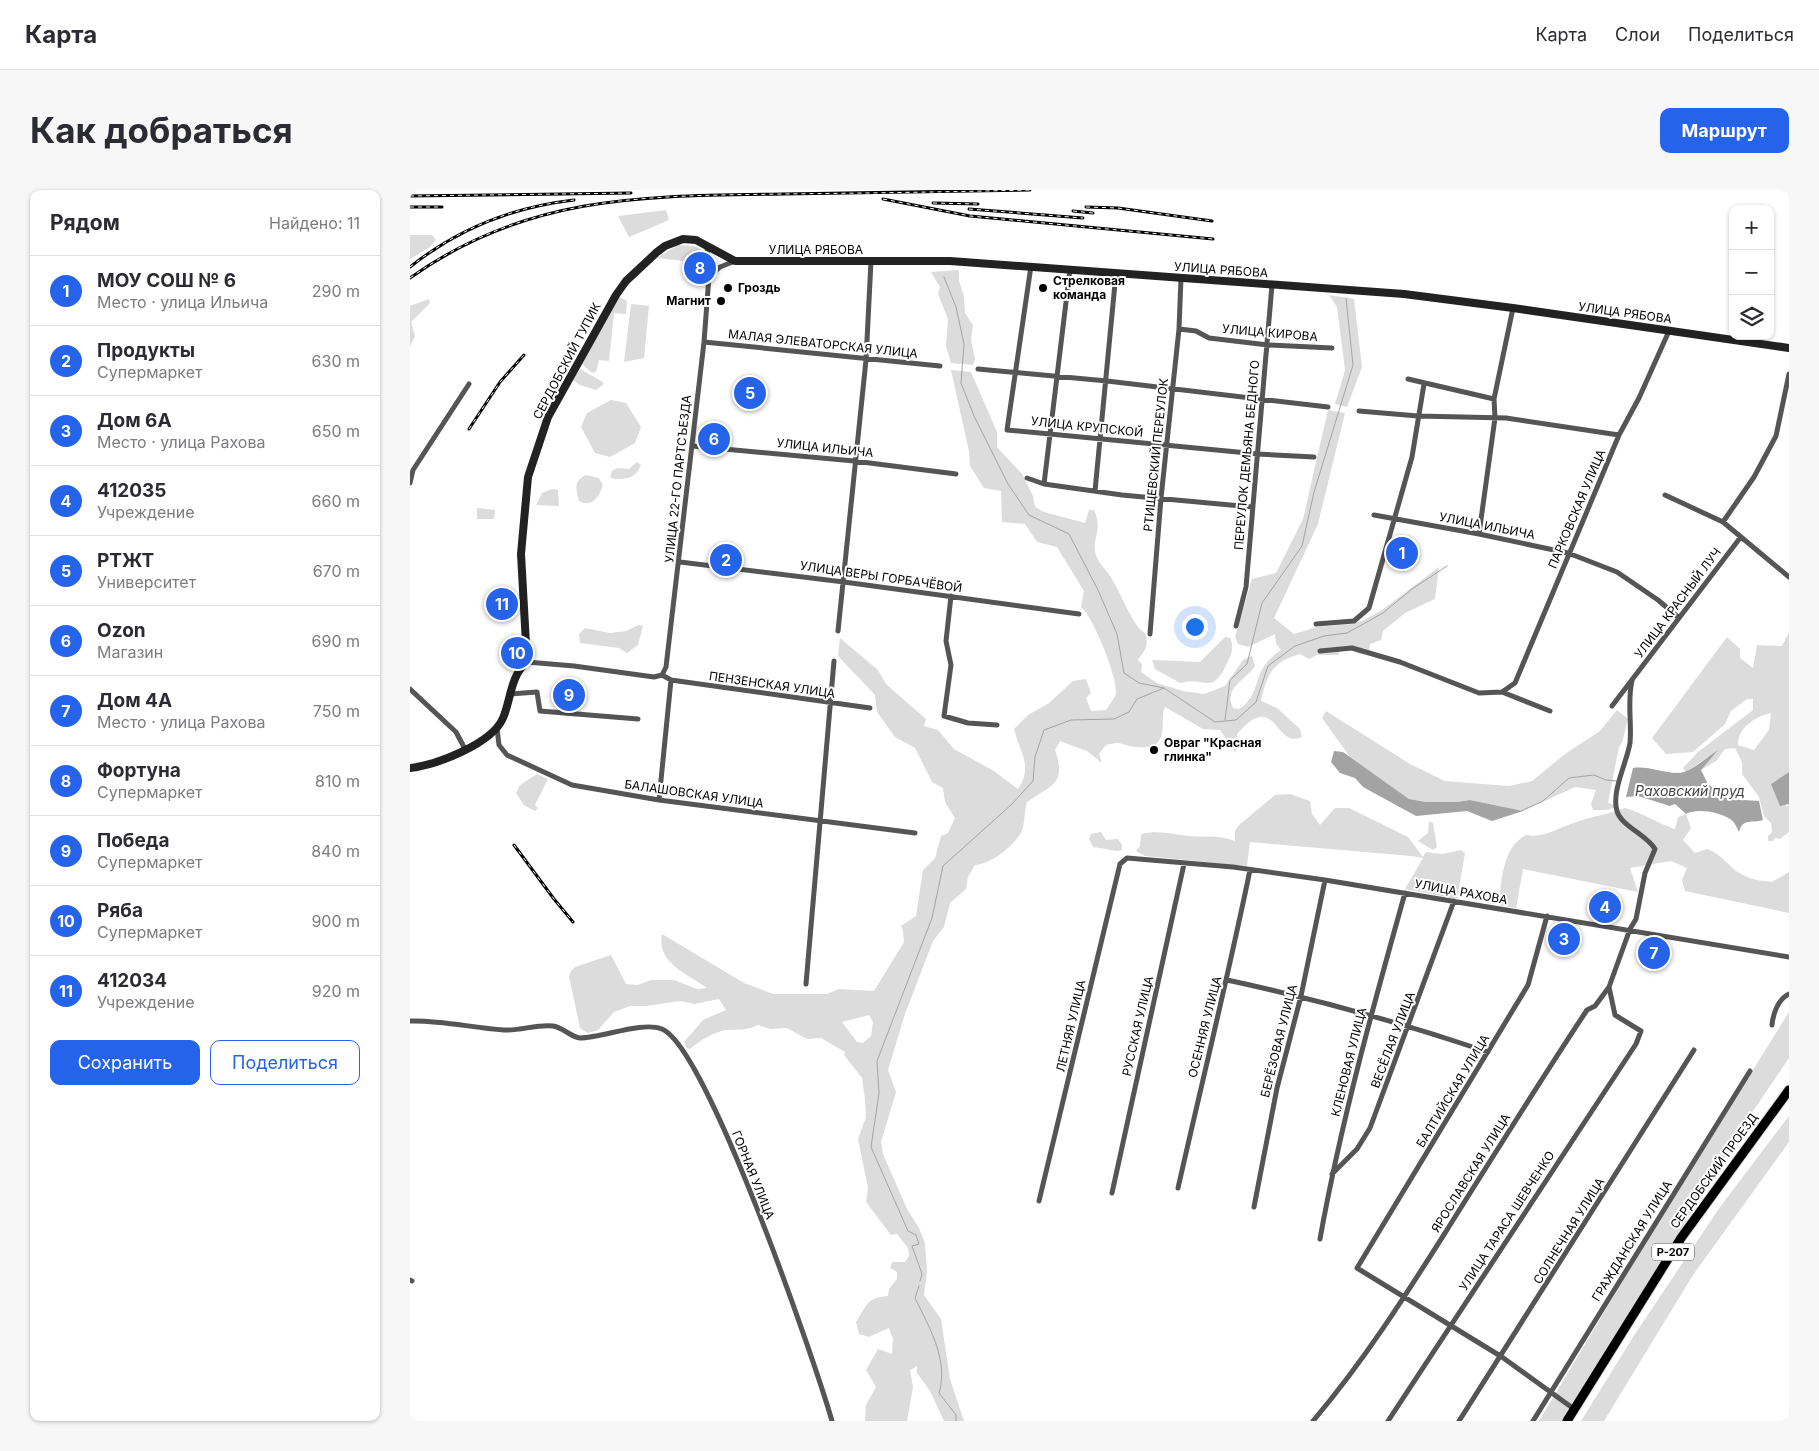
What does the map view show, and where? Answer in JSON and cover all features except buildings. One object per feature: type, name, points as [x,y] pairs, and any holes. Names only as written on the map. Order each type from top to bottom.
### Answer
[{"type":"main road","name":"СЕРДОБСКИЙ ПРОЕЗД","points":[[1567,1421],[1681,1238],[1789,1090]]},
{"type":"street","name":"УЛИЦА РЯБОВА","points":[[657,252],[665,246],[683,239],[696,240],[734,261],[950,261],[1404,294],[1789,348]]},
{"type":"street","name":"УЛИЦА 22-ГО ПАРТСЪЕЗДА","points":[[662,675],[666,667],[680,562],[704,342],[709,276],[706,245]]},
{"type":"street","name":"СЕРДОБСКИЙ ТУПИК","points":[[527,662],[521,554],[528,477],[548,417],[599,322],[626,281],[657,252]]},
{"type":"street","points":[[709,276],[720,267],[734,261]]},
{"type":"street","points":[[838,631],[856,472],[854,461],[866,360],[871,261]]},
{"type":"street","points":[[1015,373],[1031,266]]},
{"type":"street","points":[[1044,484],[1070,269]]},
{"type":"street","points":[[1095,491],[1108,381],[1116,272]]},
{"type":"street","name":"РТИЩЕВСКИЙ ПЕРЕУЛОК","points":[[1150,634],[1166,445],[1179,329],[1181,278]]},
{"type":"street","name":"ПЕРЕУЛОК ДЕМЬЯНА БЕДНОГО","points":[[1236,626],[1246,587],[1272,285]]},
{"type":"street","points":[[1478,534],[1495,418],[1494,399],[1513,308]]},
{"type":"street","name":"УЛИЦА КИРОВА","points":[[1179,329],[1196,331],[1209,338],[1268,345],[1332,348]]},
{"type":"street","name":"ПАРКОВСКАЯ УЛИЦА","points":[[1502,692],[1515,683],[1619,435],[1639,398],[1669,331]]},
{"type":"street","name":"МАЛАЯ ЭЛЕВАТОРСКАЯ УЛИЦА","points":[[704,342],[866,360],[940,366]]},
{"type":"street","points":[[978,369],[1173,388],[1328,407]]},
{"type":"street","name":"УЛИЦА КРУПСКОЙ","points":[[1015,373],[1007,430],[1258,454],[1314,456]]},
{"type":"street","points":[[1723,522],[1754,477],[1776,436],[1789,374]]},
{"type":"street","points":[[1408,379],[1494,399]]},
{"type":"street","points":[[410,483],[413,470],[469,384]]},
{"type":"street","points":[[1316,624],[1354,620],[1369,608],[1412,457],[1424,384]]},
{"type":"street","points":[[1359,411],[1418,416],[1495,418],[1619,435]]},
{"type":"street","name":"УЛИЦА ИЛЬИЧА","points":[[692,446],[854,461],[956,474]]},
{"type":"street","points":[[1027,478],[1044,484],[1095,491],[1252,507]]},
{"type":"street","points":[[1664,495],[1723,522],[1789,577]]},
{"type":"street","name":"УЛИЦА ИЛЬИЧА","points":[[1374,515],[1568,553],[1617,572],[1658,600],[1678,617]]},
{"type":"street","name":"УЛИЦА КРАСНЫЙ ЛУЧ","points":[[1612,706],[1740,538]]},
{"type":"street","name":"УЛИЦА ВЕРЫ ГОРБАЧЁВОЙ","points":[[680,562],[1079,614]]},
{"type":"street","points":[[951,596],[946,641],[951,665],[944,716],[968,723],[997,726]]},
{"type":"street","points":[[1320,651],[1352,648],[1400,662],[1479,693],[1502,692],[1550,711]]},
{"type":"street","points":[[806,984],[834,661]]},
{"type":"street","points":[[410,768],[436,762],[469,748],[497,728],[503,720],[516,675],[527,662],[574,666],[654,677],[662,675],[670,680],[659,800]]},
{"type":"street","name":"ПЕНЗЕНСКАЯ УЛИЦА","points":[[670,680],[870,708]]},
{"type":"street","name":"ЯРОСЛАВСКАЯ УЛИЦА","points":[[1313,1421],[1348,1380],[1404,1298],[1554,1057],[1587,1010],[1594,1006],[1609,987],[1630,929],[1636,919],[1645,873],[1655,849],[1651,842],[1620,817],[1616,810],[1620,781],[1629,746],[1630,689],[1632,681]]},
{"type":"street","points":[[410,689],[456,732],[469,748]]},
{"type":"street","points":[[510,694],[537,692],[540,711],[638,719]]},
{"type":"street","name":"БАЛАШОВСКАЯ УЛИЦА","points":[[497,728],[499,745],[504,753],[572,785],[659,800],[915,833]]},
{"type":"street","name":"УЛИЦА РАХОВА","points":[[1127,858],[1250,870],[1325,880],[1630,929],[1789,957]]},
{"type":"street","name":"ЛЕТНЯЯ УЛИЦА","points":[[1039,1201],[1120,864],[1127,858]]},
{"type":"street","name":"РУССКАЯ УЛИЦА","points":[[1112,1193],[1184,864]]},
{"type":"street","name":"ОСЕННЯЯ УЛИЦА","points":[[1178,1188],[1227,980],[1250,870]]},
{"type":"street","name":"БЕРЁЗОВАЯ УЛИЦА","points":[[1254,1207],[1277,1088],[1301,996],[1325,880]]},
{"type":"street","name":"КЛЕНОВАЯ УЛИЦА","points":[[1320,1239],[1331,1175],[1371,1016],[1405,893]]},
{"type":"street","name":"ВЕСЁЛАЯ УЛИЦА","points":[[1331,1175],[1357,1149],[1370,1128],[1454,901]]},
{"type":"street","name":"БАЛТИЙСКАЯ УЛИЦА","points":[[1404,1298],[1357,1268],[1528,984],[1547,916]]},
{"type":"street","points":[[1227,980],[1301,996],[1409,1026],[1488,1052]]},
{"type":"street","name":"УЛИЦА ТАРАСА ШЕВЧЕНКО","points":[[1388,1421],[1636,1044],[1641,1031],[1615,1015],[1609,987]]},
{"type":"street","points":[[1772,1025],[1773,1012],[1789,994]]},
{"type":"street","name":"ГОРНАЯ УЛИЦА","points":[[410,1021],[429,1020],[505,1030],[553,1026],[579,1038],[624,1030],[662,1029],[675,1038],[714,1104],[773,1251],[814,1362],[832,1421]]},
{"type":"street","name":"СОЛНЕЧНАЯ УЛИЦА","points":[[1459,1421],[1502,1357],[1694,1050]]},
{"type":"street","name":"ГРАЖДАНСКАЯ УЛИЦА","points":[[1532,1421],[1552,1392],[1647,1234],[1750,1072]]},
{"type":"street","points":[[1404,1298],[1502,1357],[1508,1364],[1552,1392],[1574,1410]]},
{"type":"shaded area","points":[[666,210],[669,220],[629,237],[618,216]]},
{"type":"shaded area","points":[[410,235],[432,235],[436,240],[430,247],[410,259]]},
{"type":"shaded area","points":[[678,245],[695,246],[702,251],[701,263],[657,258]]},
{"type":"shaded area","points":[[959,270],[959,281],[964,296],[965,313],[973,325],[971,340],[975,359],[973,365],[951,363],[946,346],[948,319],[938,294],[940,287],[931,272]]},
{"type":"shaded area","points":[[1329,295],[1354,299],[1362,367],[1347,407],[1335,404],[1345,370],[1337,307]]},
{"type":"shaded area","points":[[618,296],[627,301],[626,314],[614,313],[609,361],[599,360],[596,372],[592,373],[581,363]]},
{"type":"shaded area","points":[[429,299],[430,303],[411,322],[415,336],[410,346],[410,306]]},
{"type":"shaded area","points":[[631,304],[649,306],[644,358],[624,362]]},
{"type":"shaded area","points":[[580,369],[603,382],[603,385],[596,390],[580,385],[573,380]]},
{"type":"shaded area","points":[[951,370],[971,372],[997,432],[997,447],[1022,474],[1033,496],[1035,507],[1044,512],[1085,523],[1089,510],[1094,510],[1098,523],[1095,545],[1096,556],[1111,577],[1136,624],[1145,633],[1146,648],[1138,660],[1142,664],[1141,672],[1157,683],[1183,691],[1204,694],[1225,686],[1243,660],[1252,656],[1255,666],[1237,685],[1231,695],[1233,708],[1239,709],[1245,705],[1252,695],[1265,665],[1281,650],[1276,643],[1275,634],[1248,647],[1238,644],[1235,637],[1252,579],[1276,573],[1303,519],[1328,410],[1345,413],[1318,524],[1274,618],[1294,634],[1317,627],[1352,624],[1382,610],[1439,567],[1435,599],[1405,613],[1383,631],[1381,640],[1370,644],[1369,650],[1360,654],[1343,646],[1338,655],[1317,655],[1309,659],[1300,654],[1283,661],[1272,670],[1261,701],[1277,708],[1300,729],[1302,737],[1293,739],[1286,736],[1268,718],[1260,717],[1250,721],[1237,734],[1236,753],[1220,730],[1203,729],[1165,707],[1162,734],[1155,745],[1143,748],[1118,743],[1106,745],[1099,754],[1102,763],[1087,751],[1060,741],[1055,750],[1059,770],[1058,777],[1050,787],[1027,802],[1021,833],[1001,854],[975,865],[968,877],[966,889],[950,903],[944,927],[933,941],[905,1014],[888,1070],[896,1092],[881,1142],[883,1154],[907,1209],[919,1228],[925,1243],[927,1272],[924,1295],[941,1319],[950,1379],[964,1421],[944,1421],[930,1391],[917,1373],[917,1366],[910,1370],[913,1387],[907,1421],[865,1421],[866,1405],[876,1387],[866,1370],[878,1349],[892,1354],[893,1339],[889,1328],[869,1337],[859,1334],[856,1322],[871,1301],[888,1296],[889,1289],[897,1279],[897,1272],[890,1268],[892,1262],[905,1262],[909,1256],[908,1248],[897,1234],[891,1235],[866,1202],[868,1188],[858,1139],[866,1117],[862,1078],[844,1055],[845,1052],[821,1038],[807,1039],[787,1028],[770,1029],[758,1025],[746,1029],[721,1031],[707,1037],[690,1049],[687,1048],[684,1042],[703,1020],[726,1010],[719,999],[694,1004],[680,1001],[647,1006],[630,1006],[614,1012],[598,1030],[588,1033],[580,1028],[569,976],[575,967],[611,955],[626,984],[638,985],[651,980],[674,980],[697,989],[707,988],[675,967],[669,960],[661,944],[662,934],[744,983],[773,994],[827,994],[839,989],[874,991],[904,942],[901,926],[916,916],[923,870],[935,858],[941,836],[948,833],[955,818],[945,802],[943,788],[932,782],[915,748],[895,737],[877,712],[875,695],[838,656],[840,638],[878,670],[886,684],[926,719],[924,726],[938,730],[954,749],[994,771],[1018,789],[1023,781],[1025,766],[1014,729],[1028,715],[1049,703],[1073,681],[1086,679],[1091,693],[1086,698],[1091,711],[1106,710],[1116,693],[1116,686],[1098,634],[1081,607],[1084,591],[1057,547],[1037,542],[1025,524],[1002,522],[1001,491],[984,488],[970,466],[969,451]],"holes":[[[869,1015],[873,1022],[871,1036],[863,1043],[857,1042],[842,1022]]]},
{"type":"shaded area","points":[[611,400],[626,403],[641,427],[635,443],[610,457],[595,453],[581,427],[587,413]]},
{"type":"shaded area","points":[[637,462],[641,465],[634,475],[623,479],[610,477],[612,471],[617,468],[629,469]]},
{"type":"shaded area","points":[[586,475],[599,478],[603,485],[594,500],[584,503],[579,501],[576,489],[579,480]]},
{"type":"shaded area","points":[[552,489],[558,490],[559,506],[536,505],[542,493]]},
{"type":"shaded area","points":[[477,508],[495,510],[494,519],[477,519]]},
{"type":"shaded area","points":[[639,625],[643,626],[638,645],[627,653],[619,648],[580,643],[579,634],[585,628],[610,633],[626,631]]},
{"type":"shaded area","points":[[1789,632],[1789,772],[1771,784],[1787,807],[1789,804],[1789,832],[1780,839],[1775,838],[1773,841],[1768,841],[1768,836],[1772,832],[1771,823],[1764,816],[1759,797],[1742,774],[1742,762],[1735,748],[1725,749],[1716,761],[1701,770],[1716,751],[1686,772],[1683,768],[1698,752],[1753,710],[1753,699],[1747,699],[1731,711],[1725,724],[1693,752],[1666,754],[1652,738],[1727,637],[1740,649],[1740,658],[1753,668],[1757,645],[1782,646]],"holes":[[[1771,713],[1769,730],[1754,750],[1738,745],[1741,733],[1749,723]]]},
{"type":"shaded area","points":[[1225,637],[1230,638],[1232,644],[1231,652],[1222,672],[1212,682],[1189,681],[1180,683],[1155,669],[1152,660],[1200,662]]},
{"type":"shaded area","points":[[1617,710],[1628,719],[1622,743],[1619,747],[1608,803],[1617,806],[1608,810],[1593,810],[1591,804],[1596,790],[1575,787],[1523,811],[1470,800],[1426,802],[1409,799],[1350,757],[1322,718],[1326,711],[1410,764],[1445,781],[1509,786],[1532,781],[1565,754],[1600,731]]},
{"type":"shaded area","points":[[537,774],[548,779],[535,805],[538,808],[535,811],[524,805],[516,793],[520,785]]},
{"type":"shaded area","points":[[1290,794],[1310,801],[1312,814],[1320,825],[1335,808],[1349,808],[1408,837],[1423,857],[1426,852],[1442,854],[1461,850],[1465,853],[1457,899],[1405,889],[1423,858],[1411,856],[1250,842],[1247,866],[1145,856],[1136,851],[1140,846],[1141,834],[1147,833],[1159,832],[1216,837],[1235,841],[1235,831],[1239,825],[1275,795]]},
{"type":"shaded area","points":[[1625,808],[1675,829],[1678,817],[1686,814],[1691,828],[1683,840],[1695,853],[1707,849],[1722,858],[1739,873],[1748,877],[1772,882],[1789,872],[1789,913],[1685,891],[1682,880],[1687,868],[1671,861],[1630,868],[1638,892],[1523,869],[1516,908],[1498,905],[1507,856],[1518,841],[1526,835],[1546,834],[1579,821]]},
{"type":"shaded area","points":[[1429,821],[1433,823],[1437,847],[1433,850],[1418,841],[1428,833]]},
{"type":"shaded area","points":[[1101,832],[1106,840],[1118,839],[1122,845],[1122,850],[1117,851],[1093,847],[1089,839],[1091,834]]},
{"type":"shaded area","points":[[1789,1012],[1789,1058],[1751,1114],[1606,1353],[1561,1421],[1539,1421],[1654,1229]]},
{"type":"shaded area","points":[[1789,1116],[1789,1142],[1693,1275],[1604,1421],[1581,1421],[1635,1334],[1720,1207]]},
{"type":"water","name":"Раховский пруд","points":[[1718,750],[1701,770],[1708,784],[1728,799],[1759,801],[1763,820],[1743,824],[1739,832],[1732,820],[1720,814],[1696,811],[1686,814],[1675,804],[1670,806],[1638,796],[1626,797],[1633,768],[1639,767],[1672,773],[1684,772]]},
{"type":"water","points":[[1334,751],[1343,752],[1409,799],[1426,802],[1470,800],[1523,811],[1492,821],[1467,811],[1416,816],[1363,787],[1355,778],[1340,773],[1331,762]]},
{"type":"water","points":[[1789,772],[1789,804],[1780,806],[1771,784]]},
{"type":"waterway","points":[[944,277],[956,307],[964,344],[961,383],[974,416],[1008,484],[1029,515],[1069,534],[1098,590],[1117,634],[1124,673],[1139,683],[1164,688]]},
{"type":"waterway","points":[[1225,720],[1230,680],[1247,664],[1262,603],[1302,546],[1314,492],[1353,365],[1346,298]]},
{"type":"waterway","points":[[920,1281],[922,1274],[912,1246],[919,1244],[916,1235],[908,1231],[871,1147],[879,1093],[877,1061],[932,918],[943,866],[1012,804],[1033,781],[1035,757],[1044,730],[1071,720],[1114,719],[1129,712],[1137,699],[1164,688],[1215,722],[1236,720],[1256,702],[1268,666],[1295,646],[1324,636],[1347,633],[1383,613],[1412,589],[1447,566]]},
{"type":"waterway","points":[[1521,811],[1543,801],[1569,778],[1594,775],[1606,780],[1617,781]]},
{"type":"waterway","points":[[919,1286],[915,1298],[936,1344],[939,1356],[941,1368],[939,1393],[956,1415],[956,1421]]},
{"type":"railway","points":[[410,278],[454,250],[499,230],[544,215],[590,205],[636,199],[684,196],[1030,190]]},
{"type":"railway","points":[[410,196],[631,193]]},
{"type":"railway","points":[[883,199],[970,216],[1213,239]]},
{"type":"railway","points":[[410,267],[448,241],[488,221],[530,208],[574,200]]},
{"type":"railway","points":[[933,203],[978,204]]},
{"type":"railway","points":[[410,207],[442,207]]},
{"type":"railway","points":[[1086,207],[1118,208],[1212,221]]},
{"type":"railway","points":[[969,209],[1083,218]]},
{"type":"railway","points":[[1073,211],[1093,213]]},
{"type":"railway","points":[[469,429],[500,382],[524,355]]},
{"type":"railway","points":[[514,845],[573,922]]},
{"type":"place","name":"Фортуна","points":[[700,268]]},
{"type":"place","name":"Гроздь","points":[[728,288]]},
{"type":"place","name":"Стрелковая команда","points":[[1043,288]]},
{"type":"place","name":"Магнит","points":[[721,301]]},
{"type":"place","name":"РТЖТ","points":[[750,393]]},
{"type":"place","name":"Ozon","points":[[714,439]]},
{"type":"place","name":"МОУ СОШ № 6","points":[[1402,553]]},
{"type":"place","name":"Продукты","points":[[726,560]]},
{"type":"place","name":"412034","points":[[502,604]]},
{"type":"place","name":"Ряба","points":[[517,653]]},
{"type":"place","name":"Победа","points":[[569,695]]},
{"type":"place","name":"Овраг \"Красная глинка\"","points":[[1154,750]]},
{"type":"place","name":"412035","points":[[1605,907]]},
{"type":"place","name":"Дом 6А","points":[[1564,939]]},
{"type":"place","name":"Дом 4А","points":[[1654,953]]}]
